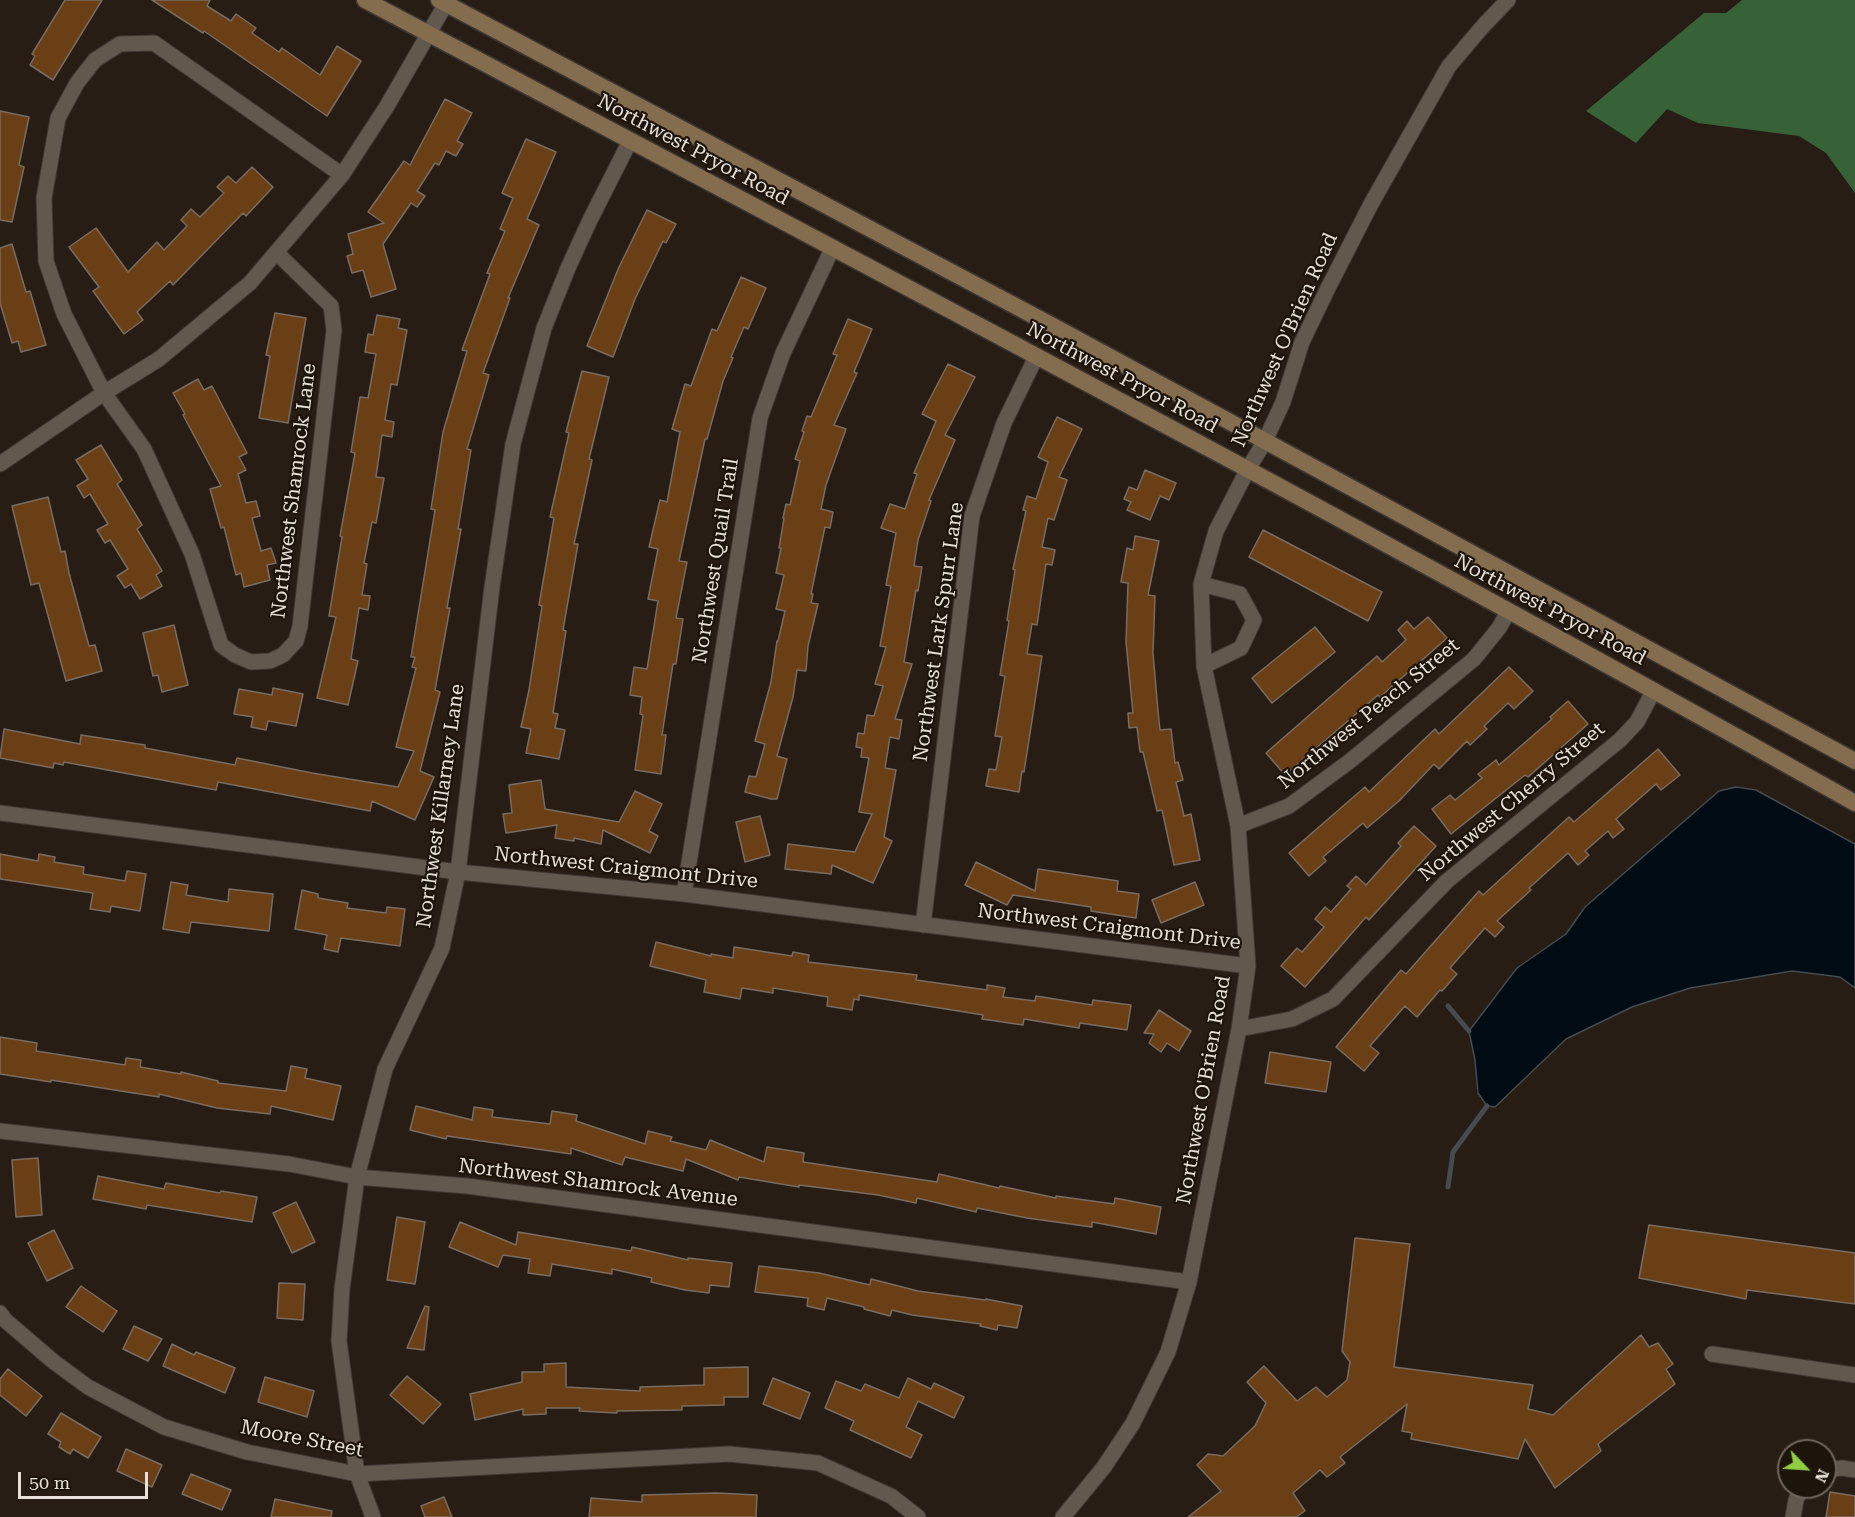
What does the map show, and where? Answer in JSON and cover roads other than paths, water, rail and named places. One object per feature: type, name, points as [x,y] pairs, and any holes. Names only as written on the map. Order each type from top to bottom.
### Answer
[{"type":"main road","name":"Northwest Pryor Road","points":[[364,0],[1248,469],[1654,690],[1855,803]]},
{"type":"main road","name":"Northwest Pryor Road","points":[[444,1],[1042,320],[1855,761]]},
{"type":"street","name":"Northwest O'Brien Road","points":[[1063,1517],[1104,1467],[1133,1423],[1168,1352],[1190,1282],[1239,1029],[1248,966],[1238,826],[1204,666],[1201,584],[1216,531],[1265,441],[1283,402],[1302,342],[1371,204],[1449,66],[1508,0]]},
{"type":"street","points":[[0,464],[104,393],[159,359],[250,283],[342,175],[387,106],[444,1]]},
{"type":"street","name":"Northwest Shamrock Lane","points":[[277,253],[331,306],[334,330],[300,626],[296,641],[283,655],[270,662],[251,662],[220,645],[192,554],[144,449],[104,393],[64,314],[46,261],[44,198],[58,118],[77,83],[95,60],[120,44],[154,43],[342,175]]},
{"type":"street","name":"Northwest Killarney Lane","points":[[373,1517],[357,1474],[339,1341],[342,1289],[357,1177],[385,1069],[442,948],[458,872],[492,587],[513,444],[548,318],[590,220],[630,141]]},
{"type":"street","name":"Northwest Quail Trail","points":[[684,894],[760,418],[783,353],[833,248]]},
{"type":"street","name":"Northwest Lark Spurr Lane","points":[[922,925],[972,516],[1004,423],[1036,357]]},
{"type":"street","points":[[1201,584],[1240,594],[1254,620],[1241,648],[1204,666]]},
{"type":"street","name":"Northwest Peach Street","points":[[1238,826],[1289,806],[1350,761],[1474,659],[1499,628],[1508,612]]},
{"type":"street","name":"Northwest Cherry Street","points":[[1239,1029],[1292,1019],[1333,999],[1446,881],[1620,740],[1637,722],[1654,690]]},
{"type":"street","name":"Northwest Craigmont Drive","points":[[0,813],[458,872],[684,894],[1248,966]]},
{"type":"street","name":"Northwest Shamrock Avenue","points":[[0,1131],[289,1164],[357,1177],[466,1186],[1190,1282]]},
{"type":"street","name":"Moore Street","points":[[0,1313],[5,1320],[54,1362],[88,1387],[164,1427],[247,1452],[357,1474],[729,1454],[818,1463],[891,1496],[918,1517]]},
{"type":"street","points":[[1712,1354],[1855,1375]]},
{"type":"street","points":[[1837,1469],[1855,1470]]},
{"type":"street","points":[[1793,1517],[1796,1499]]},
{"type":"waterway","points":[[1448,1006],[1469,1031]]},
{"type":"waterway","points":[[1448,1187],[1453,1152],[1487,1106]]}]
